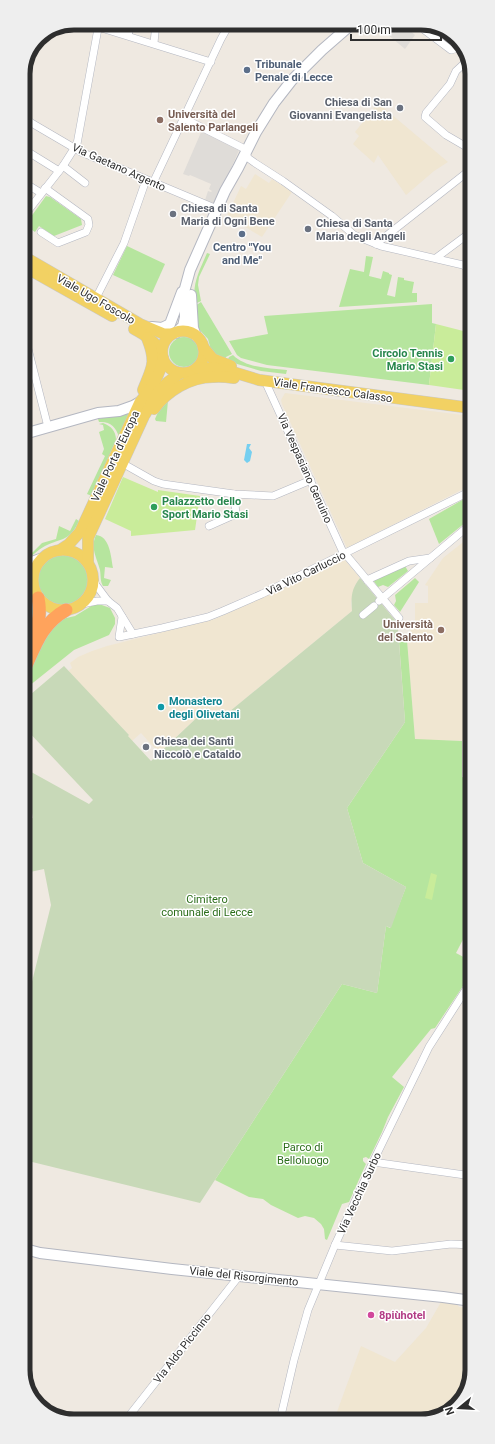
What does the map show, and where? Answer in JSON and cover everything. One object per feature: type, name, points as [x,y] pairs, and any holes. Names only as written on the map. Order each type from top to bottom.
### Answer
[{"type":"highway","points":[[30,641],[40,618],[38,598]]},
{"type":"highway","points":[[30,657],[42,631],[48,623],[56,615],[66,610]]},
{"type":"main road","name":"Viale Ugo Foscolo","points":[[30,260],[136,322],[156,332],[164,334],[174,333]]},
{"type":"main road","name":"Viale Ugo Foscolo","points":[[30,270],[146,336],[156,344],[162,355]]},
{"type":"main road","points":[[136,434],[155,407],[190,373],[203,356],[203,347],[196,336],[189,332],[174,333],[164,342],[162,355],[167,366],[171,370],[190,373]]},
{"type":"main road","points":[[140,402],[143,389],[154,362],[146,336]]},
{"type":"main road","name":"Viale Francesco Calasso","points":[[203,347],[213,359],[219,362],[260,374],[465,400]]},
{"type":"main road","name":"Viale Porta d'Europa","points":[[40,559],[50,552],[60,550],[69,544],[80,532],[140,402],[151,390],[158,377],[161,368],[162,355]]},
{"type":"main road","name":"Viale Porta d'Europa","points":[[93,578],[88,563],[88,538],[144,416],[158,392],[168,382],[190,373]]},
{"type":"main road","name":"Viale Francesco Calasso","points":[[190,373],[262,380],[465,407]]},
{"type":"main road","points":[[60,550],[75,552],[88,563]]},
{"type":"main road","points":[[40,559],[32,576],[33,585],[38,598],[45,605],[55,609],[66,610],[82,604],[88,597],[92,588],[93,578]]},
{"type":"street","points":[[30,203],[43,191],[61,169],[77,144],[97,30]]},
{"type":"street","points":[[113,30],[211,62]]},
{"type":"street","points":[[128,35],[129,30]]},
{"type":"street","points":[[154,43],[155,30]]},
{"type":"street","points":[[221,39],[223,30]]},
{"type":"street","points":[[96,298],[124,243],[150,181],[226,30]]},
{"type":"street","points":[[196,336],[193,328],[191,298],[194,274],[225,204],[246,151],[274,103],[292,80],[322,50],[345,30]]},
{"type":"street","points":[[423,30],[451,50],[457,48]]},
{"type":"street","points":[[464,63],[456,71],[450,84],[426,113],[425,117],[446,135],[465,145]]},
{"type":"street","points":[[183,118],[246,151],[248,158],[332,216],[354,235],[376,244],[436,258],[465,267]]},
{"type":"street","name":"Via Gaetano Argento","points":[[30,122],[74,149],[217,210]]},
{"type":"street","points":[[30,154],[85,183]]},
{"type":"street","points":[[136,322],[155,328],[162,328],[170,324],[185,283],[230,181],[239,166],[245,162],[262,168]]},
{"type":"street","points":[[376,244],[465,174]]},
{"type":"street","points":[[30,185],[43,191],[88,219],[89,225],[86,232],[58,243],[41,232]]},
{"type":"street","points":[[436,258],[465,236]]},
{"type":"street","points":[[174,333],[183,326],[185,317],[185,283]]},
{"type":"street","points":[[30,356],[48,427]]},
{"type":"street","name":"Via Vespasiano Genuino","points":[[262,380],[311,480],[342,550],[367,580],[379,602],[399,618]]},
{"type":"street","points":[[30,432],[98,413],[119,412],[140,402]]},
{"type":"street","points":[[122,464],[154,481],[163,484],[234,494],[273,496],[311,480]]},
{"type":"street","points":[[208,526],[236,514],[234,494]]},
{"type":"street","name":"Via Vito Carluccio","points":[[122,618],[119,637],[208,617],[262,594],[465,494]]},
{"type":"street","points":[[363,615],[430,558],[465,532]]},
{"type":"street","points":[[367,580],[409,561],[430,558]]},
{"type":"street","points":[[30,563],[40,559]]},
{"type":"street","points":[[93,578],[96,585],[108,601],[117,608],[133,634]]},
{"type":"street","points":[[30,582],[33,585]]},
{"type":"street","points":[[82,604],[97,601],[108,601]]},
{"type":"street","name":"Via Vecchia Surbo","points":[[281,1414],[290,1375],[308,1310],[335,1245],[373,1162],[429,1047],[465,991]]},
{"type":"street","points":[[373,1162],[465,1175]]},
{"type":"street","points":[[335,1245],[392,1251],[451,1244],[465,1245]]},
{"type":"street","name":"Viale del Risorgimento","points":[[30,1250],[96,1260],[239,1276],[465,1299]]},
{"type":"street","name":"Via Aldo Piccinno","points":[[131,1414],[239,1276]]},
{"type":"shaded area","points":[[382,30],[409,30],[415,35],[405,49]]},
{"type":"shaded area","points":[[378,103],[448,162],[434,171],[406,195],[378,155],[374,163],[353,144],[359,136],[355,132]]},
{"type":"shaded area","points":[[202,130],[239,150],[215,204],[205,200],[208,191],[212,191],[209,189],[211,184],[190,175],[183,174]]},
{"type":"shaded area","points":[[255,174],[269,183],[272,179],[292,192],[262,237],[227,216],[241,186],[246,189]]},
{"type":"shaded area","points":[[285,393],[465,415],[465,488],[347,548],[281,400]]},
{"type":"shaded area","name":"Università del Salento","points":[[465,541],[465,741],[415,740],[407,640],[415,619],[415,603],[428,603],[428,586],[425,585],[443,558]]},
{"type":"shaded area","points":[[345,560],[360,578],[355,585],[351,603],[352,611],[218,721],[207,708],[159,753],[141,733],[132,741],[128,736],[129,735],[68,671],[72,668],[70,663],[78,657],[92,651],[215,619]]},
{"type":"shaded area","points":[[441,1302],[456,1303],[459,1307],[465,1308],[465,1370],[463,1384],[461,1388],[439,1388],[439,1410],[427,1414],[336,1414],[361,1346],[395,1362],[426,1328]]},
{"type":"green space","points":[[46,196],[50,197],[81,219],[82,225],[54,236],[39,226],[35,232],[30,228],[30,218]]},
{"type":"green space","points":[[127,246],[165,264],[152,293],[113,275]]},
{"type":"green space","points":[[207,253],[210,254],[199,277],[198,285],[201,301],[195,304],[195,284]]},
{"type":"green space","points":[[366,256],[373,257],[369,276],[381,279],[383,271],[392,275],[387,295],[395,297],[398,277],[404,278],[404,280],[414,282],[412,293],[417,293],[417,302],[339,307],[350,269],[364,272]]},
{"type":"green space","points":[[201,302],[232,354],[226,357],[225,361],[212,354],[208,339],[197,327],[195,306]]},
{"type":"green space","points":[[432,304],[432,323],[436,324],[429,385],[267,365],[241,358],[237,355],[229,341],[268,334],[264,316]]},
{"type":"green space","name":"Circolo Tennis Mario Stasi","points":[[436,324],[465,331],[465,390],[429,385]]},
{"type":"green space","points":[[184,337],[195,341],[199,352],[195,363],[184,367],[173,363],[169,352],[173,341]]},
{"type":"green space","points":[[233,355],[244,363],[251,365],[287,370],[286,374],[261,371],[227,361],[229,357]]},
{"type":"green space","points":[[168,401],[166,422],[156,421],[155,419],[159,410]]},
{"type":"green space","points":[[130,412],[119,437],[112,425],[99,422],[98,419]]},
{"type":"green space","points":[[103,423],[112,429],[116,440],[95,485],[96,486],[92,496],[87,494],[105,456],[102,454],[104,449],[99,432],[104,430],[103,425],[99,424]]},
{"type":"green space","name":"Palazzetto dello Sport Mario Stasi","points":[[123,477],[158,492],[158,490],[200,496],[195,530],[131,536],[131,531],[105,519]]},
{"type":"green space","points":[[465,498],[465,523],[439,544],[429,519]]},
{"type":"green space","points":[[76,519],[79,521],[69,536],[39,549],[30,558],[30,554],[42,543],[56,539],[59,526],[70,531]]},
{"type":"green space","points":[[96,535],[101,536],[104,539],[109,548],[113,568],[105,567],[104,578],[111,580],[108,586],[103,586],[101,582],[100,570],[94,549],[94,540]]},
{"type":"green space","points":[[58,553],[68,553],[82,560],[89,574],[89,584],[82,598],[68,605],[58,605],[48,601],[41,594],[37,584],[37,574],[41,564],[48,557]]},
{"type":"green space","points":[[405,566],[408,571],[388,587],[383,585],[378,587],[373,580]]},
{"type":"green space","name":"Cimitero comunale di Lecce","points":[[360,578],[400,626],[398,629],[405,722],[347,808],[363,863],[406,887],[391,928],[386,926],[377,993],[342,984],[200,1203],[30,1161],[30,990],[51,905],[44,869],[30,872],[30,819],[33,818],[30,803],[30,771],[89,804],[93,800],[30,733],[30,695],[64,666],[129,735],[128,736],[151,761],[207,708],[218,721],[352,611],[352,594]]},
{"type":"green space","points":[[415,578],[419,582],[400,612],[394,605],[396,601],[395,595]]},
{"type":"green space","points":[[30,598],[32,603],[34,619],[30,628]]},
{"type":"green space","points":[[99,604],[110,608],[115,618],[115,624],[109,635],[74,650],[30,685],[30,669],[49,629],[62,619],[75,616],[93,605]]},
{"type":"green space","name":"Parco di Belloluogo","points":[[407,640],[415,739],[462,741],[462,777],[465,778],[465,936],[456,953],[465,958],[465,983],[435,1028],[431,1029],[392,1077],[404,1087],[388,1117],[369,1159],[366,1157],[363,1158],[363,1161],[366,1164],[349,1202],[342,1204],[327,1240],[325,1239],[324,1229],[314,1218],[305,1216],[298,1218],[271,1205],[263,1199],[249,1197],[215,1180],[342,984],[377,993],[386,926],[390,928],[406,887],[363,863],[347,808],[405,722],[399,641]]},
{"type":"green space","points":[[431,873],[437,875],[432,900],[425,898]]},
{"type":"water","points":[[247,444],[251,444],[249,448],[252,452],[250,461],[247,463],[244,460]]},
{"type":"place","name":"Tribunale Penale di Lecce","points":[[247,70]]},
{"type":"place","name":"Chiesa di San Giovanni Evangelista","points":[[400,108]]},
{"type":"place","name":"Università del Salento Parlangeli","points":[[160,120]]},
{"type":"place","name":"Chiesa di Santa Maria di Ogni Bene","points":[[173,214]]},
{"type":"place","name":"Chiesa di Santa Maria degli Angeli","points":[[308,229]]},
{"type":"place","name":"Centro \"You and Me\"","points":[[242,234]]},
{"type":"place","name":"Circolo Tennis Mario Stasi","points":[[451,359]]},
{"type":"place","name":"Palazzetto dello Sport Mario Stasi","points":[[154,507]]},
{"type":"place","name":"Università del Salento","points":[[441,630]]},
{"type":"place","name":"Monastero degli Olivetani","points":[[161,707]]},
{"type":"place","name":"Chiesa dei Santi Niccolò e Cataldo","points":[[146,747]]},
{"type":"place","name":"8piùhotel","points":[[371,1315]]}]
